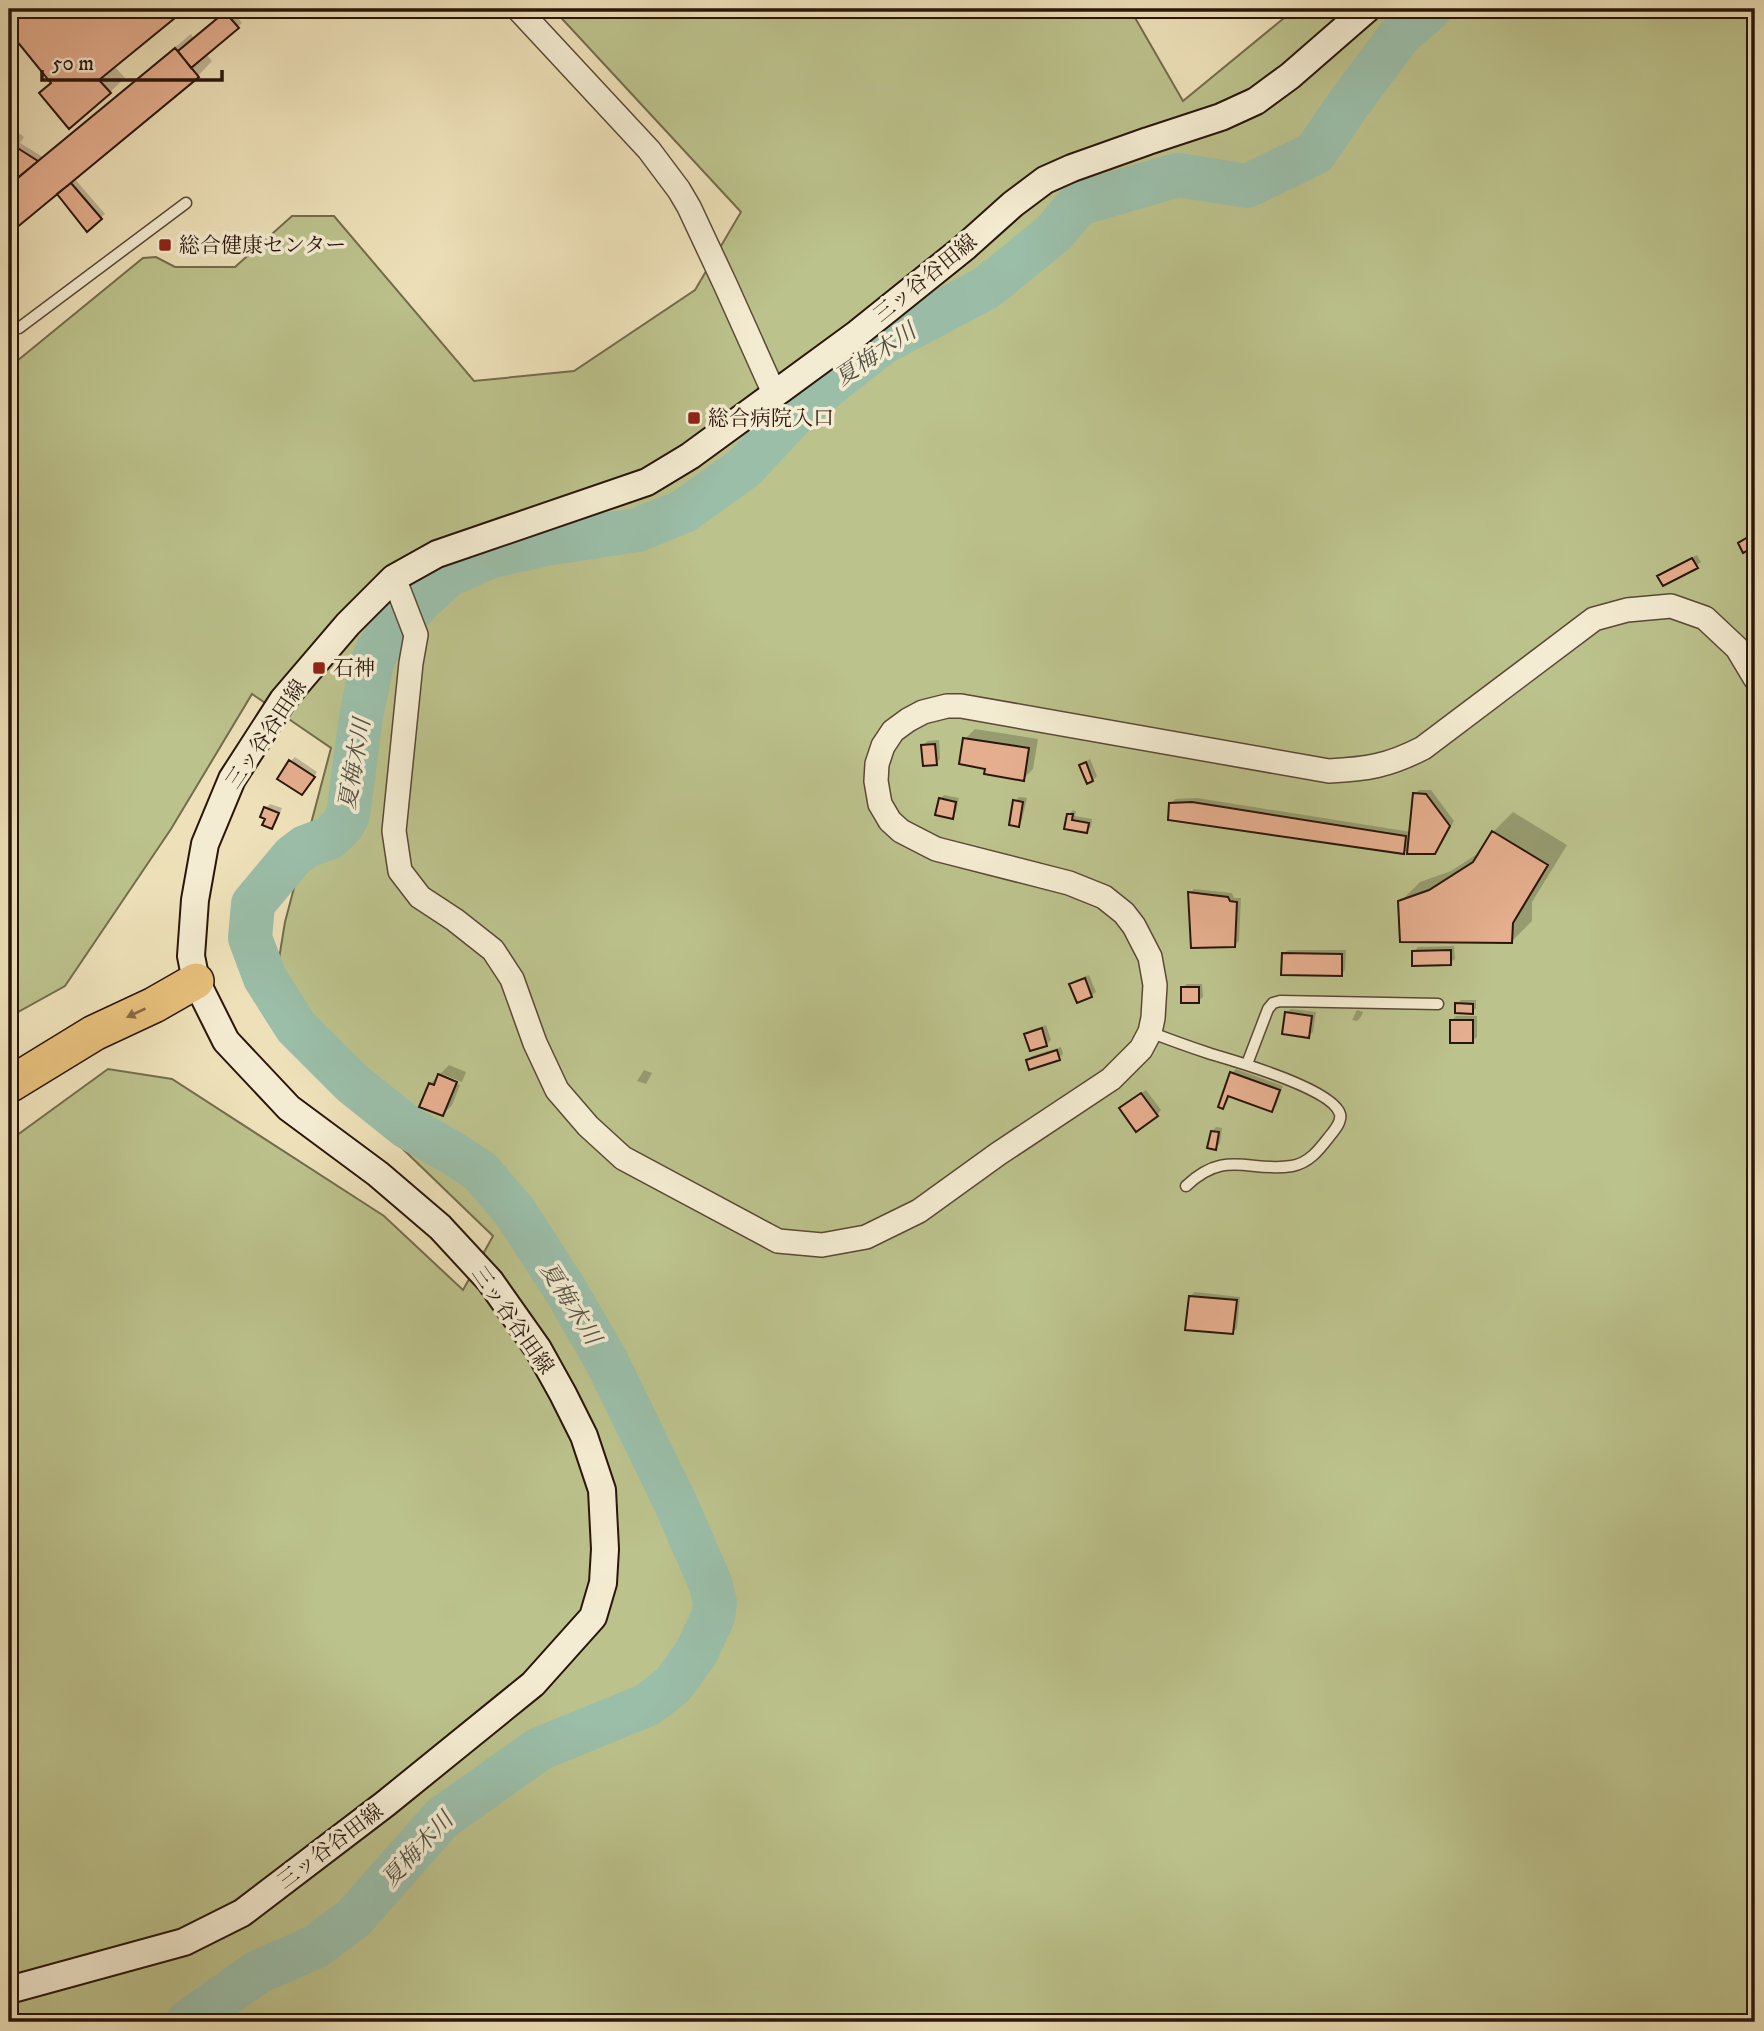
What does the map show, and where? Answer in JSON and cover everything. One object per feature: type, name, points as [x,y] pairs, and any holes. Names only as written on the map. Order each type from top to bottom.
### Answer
[{"type":"highway","points":[[9,1058],[80,1014],[146,983],[196,981]]},
{"type":"highway","points":[[9,1085],[94,1033],[154,1005],[196,981]]},
{"type":"main road","name":"三ッ谷谷田線","points":[[9,1990],[184,1942],[242,1913],[385,1804],[533,1684],[593,1617],[603,1583],[605,1549],[602,1490],[584,1436],[538,1349],[490,1281],[440,1227],[378,1174],[289,1108],[226,1041],[196,981],[191,956],[195,900],[205,844],[232,779],[283,700],[348,624],[396,582],[437,554],[647,482],[690,456],[858,333],[1045,180],[1221,117],[1256,101],[1290,76],[1367,9]]},
{"type":"street","points":[[518,9],[649,150],[679,190],[774,393]]},
{"type":"street","points":[[396,582],[416,635],[394,831],[400,871],[420,897],[455,920],[492,950],[512,979],[535,1043],[557,1090],[588,1126],[623,1157],[778,1241],[822,1245],[866,1237],[919,1211],[998,1154],[1111,1079],[1141,1049],[1150,1032],[1153,1018],[1155,985],[1150,957],[1134,926],[1124,913],[1104,897],[1069,883],[936,849],[901,831],[890,821],[880,804],[876,781],[877,764],[883,746],[894,731],[908,720],[922,712],[947,706],[961,706],[1329,771],[1365,769],[1399,761],[1423,748],[1594,619],[1627,610],[1671,606],[1705,618],[1737,648],[1755,678]]},
{"type":"lane","points":[[9,330],[19,328],[186,202]]},
{"type":"lane","points":[[1247,1064],[1268,1009],[1273,1003],[1438,1004]]},
{"type":"lane","points":[[1150,1032],[1292,1081],[1339,1111],[1337,1127],[1307,1161],[1293,1166],[1277,1167],[1229,1164],[1196,1176],[1186,1186]]},
{"type":"green space","points":[[553,9],[1130,9],[1183,101],[1295,9],[1755,9],[1755,2022],[9,2022],[9,1962],[16,1953],[9,1937],[9,1141],[108,1069],[172,1079],[384,1216],[463,1290],[493,1236],[269,1020],[285,922],[331,748],[252,694],[171,829],[65,986],[9,1017],[9,365],[143,258],[156,257],[175,267],[235,267],[292,216],[334,216],[474,381],[574,371],[695,290],[741,212]]},
{"type":"building","points":[[9,9],[178,9],[181,13],[99,80],[111,93],[69,129],[39,93],[51,83],[16,40],[9,46]]},
{"type":"building","points":[[225,12],[239,28],[191,68],[178,51]]},
{"type":"building","points":[[175,48],[199,77],[9,234],[9,185]]},
{"type":"building","points":[[16,147],[38,161],[13,182],[9,180],[9,158]]},
{"type":"building","points":[[71,183],[102,219],[87,232],[57,194]]},
{"type":"building","points":[[1755,533],[1755,546],[1743,553],[1738,543]]},
{"type":"building","points":[[1692,558],[1698,568],[1663,586],[1657,576]]},
{"type":"building","points":[[963,738],[1029,748],[1024,781],[984,774],[985,769],[959,764]]},
{"type":"building","points":[[935,744],[937,765],[923,766],[921,745]]},
{"type":"building","points":[[289,760],[315,777],[302,795],[277,779]]},
{"type":"building","points":[[1086,762],[1093,781],[1087,784],[1079,765]]},
{"type":"building","points":[[1413,793],[1426,794],[1450,826],[1435,854],[1407,854]]},
{"type":"building","points":[[939,798],[956,802],[953,819],[935,815]]},
{"type":"building","points":[[1013,800],[1023,802],[1019,827],[1009,825]]},
{"type":"building","points":[[1192,802],[1406,836],[1404,854],[1168,820],[1169,803]]},
{"type":"building","points":[[264,807],[279,813],[272,829],[262,825],[265,819],[260,817]]},
{"type":"building","points":[[1067,814],[1073,814],[1072,820],[1089,823],[1087,833],[1064,829]]},
{"type":"building","points":[[1492,831],[1548,865],[1513,923],[1512,943],[1400,942],[1398,901],[1429,890],[1473,862]]},
{"type":"building","points":[[1188,892],[1228,897],[1230,901],[1237,902],[1235,947],[1191,948]]},
{"type":"building","points":[[1451,950],[1451,965],[1412,966],[1412,951]]},
{"type":"building","points":[[1282,953],[1342,954],[1342,976],[1281,975]]},
{"type":"building","points":[[1085,978],[1092,997],[1077,1003],[1069,984]]},
{"type":"building","points":[[1181,987],[1199,987],[1199,1003],[1181,1003]]},
{"type":"building","points":[[1455,1003],[1473,1004],[1473,1014],[1455,1013]]},
{"type":"building","points":[[1285,1012],[1312,1016],[1309,1038],[1282,1034]]},
{"type":"building","points":[[1450,1020],[1473,1020],[1473,1043],[1450,1043]]},
{"type":"building","points":[[1042,1028],[1047,1046],[1030,1051],[1024,1034]]},
{"type":"building","points":[[1057,1050],[1060,1060],[1029,1070],[1026,1060]]},
{"type":"building","points":[[1230,1072],[1280,1090],[1272,1112],[1228,1096],[1223,1109],[1218,1107]]},
{"type":"building","points":[[438,1074],[457,1082],[443,1116],[419,1107],[429,1083],[434,1085]]},
{"type":"building","points":[[1141,1093],[1158,1116],[1136,1132],[1119,1108]]},
{"type":"building","points":[[1211,1131],[1219,1132],[1216,1150],[1207,1148]]},
{"type":"building","points":[[1189,1296],[1237,1300],[1233,1334],[1185,1330]]},
{"type":"waterway","name":"夏梅木川","points":[[187,2022],[258,1972],[315,1947],[354,1918],[442,1818],[539,1749],[647,1705],[673,1685],[696,1653],[713,1617],[715,1603],[711,1585],[675,1502],[607,1362],[566,1291],[515,1212],[481,1172],[407,1127],[352,1083],[296,1027],[265,978],[250,938],[253,904],[293,856],[305,847],[329,838],[342,826],[348,815],[361,717],[372,663],[378,649],[423,598],[448,575],[492,556],[546,544],[637,530],[684,511],[744,468],[800,408],[882,343],[986,288],[1054,233],[1078,204],[1178,175],[1247,186],[1315,153],[1399,36],[1430,9]]},
{"type":"place","name":"総合健康センター","points":[[165,245]]},
{"type":"place","name":"総合病院入口","points":[[694,418]]},
{"type":"place","name":"石神","points":[[319,668]]}]
